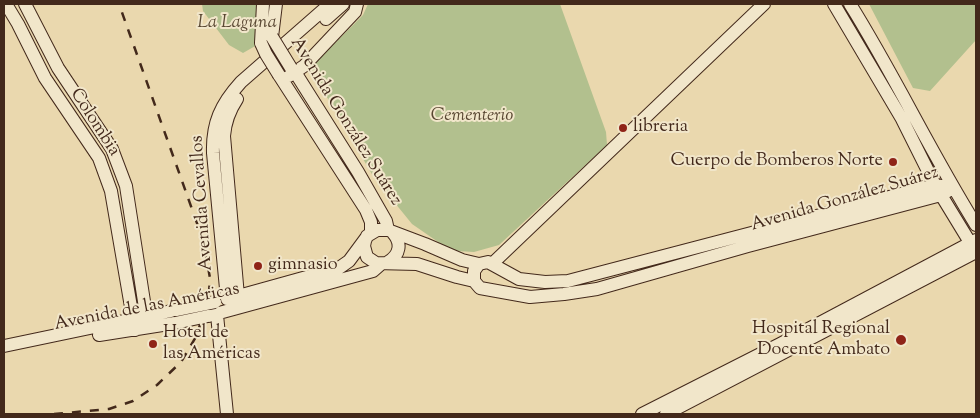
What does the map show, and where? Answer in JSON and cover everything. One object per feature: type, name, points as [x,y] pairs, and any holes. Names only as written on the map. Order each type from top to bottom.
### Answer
[{"type":"main road","name":"Colombia","points":[[6,4],[45,78],[98,158],[106,175],[141,323]]},
{"type":"main road","name":"Colombia","points":[[25,4],[58,68],[112,149],[120,168],[126,186],[141,323]]},
{"type":"main road","points":[[264,4],[267,32]]},
{"type":"main road","name":"Avenida González Suárez","points":[[267,32],[351,161],[391,232],[399,242],[396,256],[385,263],[371,260],[367,256],[364,246],[371,222],[366,210],[266,54],[267,32],[276,4]]},
{"type":"main road","name":"Avenida Cevallos","points":[[227,414],[224,390],[221,306],[227,238],[221,177],[213,137],[220,110],[241,82],[330,4]]},
{"type":"main road","name":"Avenida Cevallos","points":[[221,177],[225,124],[236,100],[261,74],[343,4]]},
{"type":"main road","points":[[281,78],[293,70],[304,66],[355,12],[357,4]]},
{"type":"main road","points":[[495,264],[764,4]]},
{"type":"main road","points":[[834,4],[902,119],[938,190],[975,248]]},
{"type":"main road","points":[[850,4],[914,116],[952,188],[976,225]]},
{"type":"main road","points":[[339,169],[351,161]]},
{"type":"main road","name":"Avenida González Suárez","points":[[495,264],[519,279],[545,282],[568,281],[952,188]]},
{"type":"main road","name":"Avenida González Suárez","points":[[492,289],[530,297],[597,289],[938,190]]},
{"type":"main road","name":"Avenida González Suárez","points":[[369,234],[377,230],[391,232],[418,241],[462,260],[479,264]]},
{"type":"main road","name":"Avenida de las Américas","points":[[221,306],[339,268],[349,261],[369,234]]},
{"type":"main road","points":[[642,414],[975,248]]},
{"type":"main road","points":[[666,414],[975,248]]},
{"type":"main road","points":[[385,263],[417,264],[474,281],[480,288],[492,289],[496,287],[501,279],[501,274],[495,264],[488,262],[479,264],[474,271],[474,281]]},
{"type":"main road","name":"Avenida de las Américas","points":[[4,346],[176,316],[373,271],[385,263]]},
{"type":"main road","name":"Avenida de las Américas","points":[[4,354],[141,323]]},
{"type":"green space","name":"La Laguna","points":[[202,4],[259,4],[257,45],[243,53],[229,45],[203,11]]},
{"type":"green space","name":"Cementerio","points":[[368,4],[560,4],[606,132],[607,145],[499,245],[474,252],[456,251],[441,244],[412,224],[373,176],[310,68],[363,15]]},
{"type":"green space","points":[[869,4],[976,4],[976,40],[930,91],[913,88]]},
{"type":"railway","points":[[54,414],[109,409],[133,401],[157,385],[181,362],[197,335],[209,293],[210,278],[203,240],[119,4]]},
{"type":"place","name":"libreria","points":[[623,128]]},
{"type":"place","name":"Cuerpo de Bomberos Norte","points":[[893,162]]},
{"type":"place","name":"gimnasio","points":[[258,266]]},
{"type":"place","name":"Hospital Regional Docente Ambato","points":[[901,340]]},
{"type":"place","name":"Hotel de las Américas","points":[[153,344]]}]
